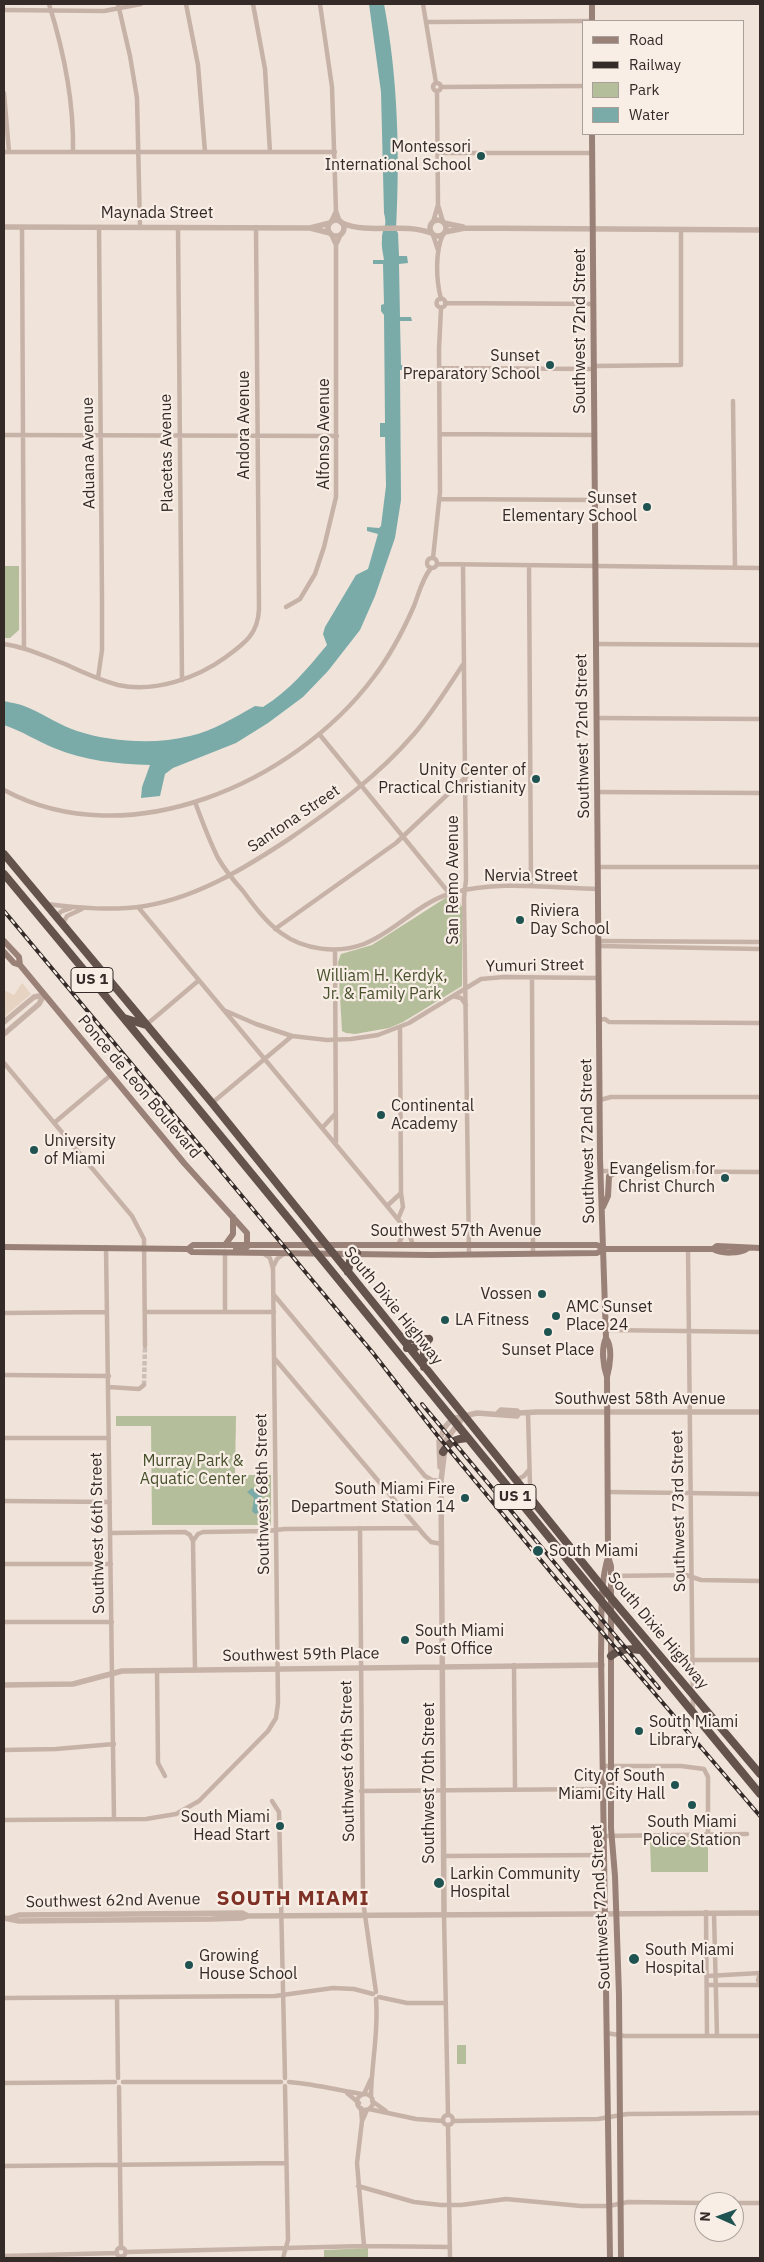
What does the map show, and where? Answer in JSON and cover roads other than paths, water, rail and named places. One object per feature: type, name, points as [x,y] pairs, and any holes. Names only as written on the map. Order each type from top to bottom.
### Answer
[{"type":"highway","name":"South Dixie Highway","points":[[4,854],[212,1104],[612,1599],[760,1774]]},
{"type":"highway","name":"South Dixie Highway","points":[[4,874],[216,1128],[602,1604],[760,1794]]},
{"type":"highway","points":[[36,912],[48,918],[55,917],[61,942]]},
{"type":"highway","points":[[124,1018],[146,1025],[145,1031],[149,1048]]},
{"type":"highway","points":[[189,1096],[203,1103],[212,1104],[211,1112],[216,1128]]},
{"type":"highway","points":[[348,1272],[350,1261],[357,1253]]},
{"type":"highway","points":[[400,1336],[411,1339],[429,1339]]},
{"type":"highway","points":[[388,1339],[396,1342],[403,1348],[410,1348],[429,1339]]},
{"type":"highway","points":[[424,1367],[424,1349],[429,1339]]},
{"type":"highway","points":[[444,1452],[449,1443],[454,1440],[468,1438]]},
{"type":"highway","points":[[611,1656],[616,1652],[626,1649],[640,1650]]},
{"type":"main road","points":[[592,4],[592,20]]},
{"type":"main road","name":"Southwest 72nd Street","points":[[592,135],[601,1171],[606,1330],[604,1363],[607,1377],[608,1556],[612,1599],[610,1766],[619,2036],[618,2116],[621,2258]]},
{"type":"main road","points":[[4,941],[19,957],[20,965]]},
{"type":"main road","name":"Ponce de Leon Boulevard","points":[[4,952],[14,963],[20,965],[184,1163],[247,1233],[248,1245]]},
{"type":"main road","points":[[603,1208],[608,1196],[609,1176],[618,1171]]},
{"type":"main road","points":[[225,1244],[233,1234],[233,1217]]},
{"type":"main road","name":"Southwest 57th Avenue","points":[[4,1247],[188,1248],[193,1245],[225,1244],[597,1245],[604,1249],[713,1249],[717,1252],[743,1252],[748,1248],[760,1248]]},
{"type":"main road","points":[[213,1252],[220,1249],[243,1249],[248,1245]]},
{"type":"main road","points":[[392,1254],[412,1245],[423,1255]]},
{"type":"main road","name":"Southwest 57th Avenue","points":[[188,1248],[192,1252],[225,1253],[332,1252],[423,1255],[597,1253],[604,1249]]},
{"type":"main road","name":"Southwest 72nd Street","points":[[608,1556],[605,1567],[602,1604],[602,1789],[610,2258]]},
{"type":"main road","points":[[602,1665],[608,1669],[610,1680]]},
{"type":"street","points":[[49,4],[60,38],[67,70],[72,116],[73,152]]},
{"type":"street","points":[[4,10],[104,11],[118,6],[141,4]]},
{"type":"street","points":[[186,4],[198,65],[205,152]]},
{"type":"street","points":[[253,4],[265,69],[270,152]]},
{"type":"street","points":[[320,4],[330,64],[336,211],[341,222],[341,233]]},
{"type":"street","points":[[423,4],[436,83],[433,89],[437,92]]},
{"type":"street","points":[[118,6],[135,82],[139,152],[140,227]]},
{"type":"street","points":[[427,22],[582,21]]},
{"type":"street","points":[[436,83],[441,87],[582,86]]},
{"type":"street","points":[[441,87],[437,92],[438,205],[444,223],[444,233],[438,250],[438,287],[441,299],[445,304]]},
{"type":"street","points":[[4,93],[7,152],[335,152]]},
{"type":"street","points":[[437,153],[593,153]]},
{"type":"street","points":[[438,205],[432,223],[432,234],[438,250]]},
{"type":"street","points":[[336,211],[328,227],[330,234],[336,236],[355,228],[415,228],[438,220],[465,228],[760,230]]},
{"type":"street","points":[[330,222],[336,220],[355,228]]},
{"type":"street","name":"Maynada Street","points":[[4,227],[310,228],[330,222]]},
{"type":"street","points":[[22,227],[24,647]]},
{"type":"street","name":"Aduana Avenue","points":[[98,678],[102,650],[99,227]]},
{"type":"street","name":"Placetas Avenue","points":[[178,227],[182,680]]},
{"type":"street","name":"Andora Avenue","points":[[182,680],[210,667],[244,644],[252,635],[258,623],[256,228]]},
{"type":"street","name":"Maynada Street","points":[[310,228],[330,234]]},
{"type":"street","points":[[415,228],[437,236],[465,228]]},
{"type":"street","points":[[439,368],[594,368],[681,365],[681,229]]},
{"type":"street","name":"Alfonso Avenue","points":[[286,607],[297,602],[304,594],[315,574],[324,547],[337,492],[336,245],[341,233]]},
{"type":"street","name":"Alfonso Avenue","points":[[330,234],[336,245]]},
{"type":"street","points":[[441,299],[436,303],[441,308]]},
{"type":"street","points":[[437,564],[437,560],[433,558],[432,550],[439,499],[441,308],[445,304],[594,304]]},
{"type":"street","points":[[733,401],[734,568]]},
{"type":"street","points":[[440,434],[594,435]]},
{"type":"street","points":[[4,435],[337,436]]},
{"type":"street","points":[[439,499],[595,500]]},
{"type":"street","points":[[431,568],[427,562],[433,558]]},
{"type":"street","points":[[4,790],[44,807],[86,814],[134,814],[195,802],[229,790],[267,771],[320,735],[375,676],[403,628],[431,568],[437,564],[760,568]]},
{"type":"street","name":"San Remo Avenue","points":[[463,565],[469,1254]]},
{"type":"street","points":[[529,566],[531,886]]},
{"type":"street","points":[[4,644],[24,647],[119,685],[161,685],[182,680]]},
{"type":"street","points":[[596,644],[760,645]]},
{"type":"street","name":"Santona Street","points":[[44,904],[83,909],[138,907],[192,892],[230,875],[298,832],[362,786],[418,730],[464,661]]},
{"type":"street","points":[[597,718],[760,719]]},
{"type":"street","points":[[320,735],[449,893]]},
{"type":"street","points":[[275,929],[403,837],[466,777]]},
{"type":"street","points":[[597,792],[760,793]]},
{"type":"street","name":"Nervia Street","points":[[195,802],[217,856],[230,875],[275,929],[298,942],[335,950],[357,946],[377,938],[420,909],[449,893],[465,889],[531,886],[598,889]]},
{"type":"street","points":[[598,867],[760,867]]},
{"type":"street","points":[[138,907],[198,981],[336,1142],[412,1237],[412,1245]]},
{"type":"street","points":[[55,917],[62,911],[75,908]]},
{"type":"street","points":[[62,925],[69,915],[83,909]]},
{"type":"street","points":[[599,944],[760,942]]},
{"type":"street","points":[[599,944],[760,949]]},
{"type":"street","points":[[335,950],[336,1142]]},
{"type":"street","points":[[532,977],[533,1253]]},
{"type":"street","name":"Yumuri Street","points":[[224,1011],[292,1036],[335,1040],[373,1036],[400,1027],[422,1017],[483,978],[599,978]]},
{"type":"street","points":[[146,1025],[198,981]]},
{"type":"street","points":[[4,1022],[34,997],[44,994]]},
{"type":"street","points":[[4,1034],[39,1004],[44,994]]},
{"type":"street","points":[[453,996],[460,998],[466,1006]]},
{"type":"street","points":[[600,1023],[605,1020],[609,1022],[760,1023]]},
{"type":"street","points":[[398,1219],[403,1207],[400,1027]]},
{"type":"street","points":[[212,1104],[292,1036]]},
{"type":"street","points":[[4,1063],[132,1216],[143,1236],[145,1346]]},
{"type":"street","points":[[54,1123],[111,1075]]},
{"type":"street","points":[[600,1096],[760,1097]]},
{"type":"street","points":[[323,1127],[336,1112]]},
{"type":"street","points":[[601,1171],[760,1172]]},
{"type":"street","points":[[387,1206],[402,1193]]},
{"type":"street","points":[[398,1245],[402,1237],[402,1224]]},
{"type":"street","name":"Southwest 66th Street","points":[[106,1247],[114,1819]]},
{"type":"street","name":"Southwest 73rd Street","points":[[688,1249],[690,1494],[694,1660],[693,1713]]},
{"type":"street","points":[[273,1266],[277,1259],[285,1252]]},
{"type":"street","points":[[225,1253],[225,1312]]},
{"type":"street","points":[[263,1253],[270,1258],[273,1266]]},
{"type":"street","name":"Southwest 68th Street","points":[[114,1819],[159,1818],[180,1813],[191,1807],[231,1770],[275,1721],[278,1707],[278,1669],[273,1266]]},
{"type":"street","points":[[274,1296],[424,1476],[432,1480],[441,1481]]},
{"type":"street","points":[[4,1312],[107,1312]]},
{"type":"street","points":[[145,1312],[274,1312]]},
{"type":"street","points":[[606,1330],[760,1332]]},
{"type":"street","points":[[275,1359],[418,1528],[432,1542],[442,1544]]},
{"type":"street","points":[[4,1375],[109,1376]]},
{"type":"street","points":[[109,1387],[139,1389],[144,1385]]},
{"type":"street","name":"Southwest 58th Avenue","points":[[464,1416],[477,1413],[498,1413],[501,1410],[517,1411],[519,1413],[760,1412]]},
{"type":"street","points":[[528,1413],[530,1490],[528,1496]]},
{"type":"street","points":[[454,1422],[464,1416]]},
{"type":"street","name":"Southwest 70th Street","points":[[448,2115],[444,2003],[442,1544],[441,1481],[438,1453],[439,1441],[445,1427],[454,1422]]},
{"type":"street","name":"Southwest 70th Street","points":[[441,1481],[444,1452],[454,1422]]},
{"type":"street","points":[[4,1438],[110,1438]]},
{"type":"street","points":[[516,1480],[524,1476],[528,1470]]},
{"type":"street","points":[[608,1492],[760,1494]]},
{"type":"street","points":[[4,1502],[110,1502]]},
{"type":"street","name":"Southwest 69th Street","points":[[360,1528],[359,1668],[364,1915],[372,1957],[374,1993],[379,1994],[378,1998]]},
{"type":"street","points":[[193,1541],[198,1534],[203,1532],[418,1528]]},
{"type":"street","points":[[111,1533],[185,1532],[190,1535],[193,1541],[195,1670]]},
{"type":"street","points":[[4,1564],[111,1564]]},
{"type":"street","points":[[611,1576],[686,1575],[702,1580],[760,1581]]},
{"type":"street","points":[[4,1622],[112,1622]]},
{"type":"street","points":[[694,1660],[760,1660]]},
{"type":"street","points":[[514,1665],[515,1790]]},
{"type":"street","name":"Southwest 59th Place","points":[[4,1685],[73,1684],[122,1671],[602,1665]]},
{"type":"street","points":[[157,1671],[158,1763],[165,1776]]},
{"type":"street","points":[[4,1750],[114,1744]]},
{"type":"street","points":[[602,1766],[680,1766],[703,1768],[707,1773],[708,1835]]},
{"type":"street","points":[[361,1792],[602,1789]]},
{"type":"street","points":[[272,1801],[279,1812],[288,2240],[283,2258]]},
{"type":"street","points":[[4,1820],[114,1819]]},
{"type":"street","points":[[603,1836],[748,1834]]},
{"type":"street","points":[[443,1856],[604,1855]]},
{"type":"street","name":"Southwest 62nd Avenue","points":[[6,1918],[20,1921],[219,1919],[248,1916],[616,1912],[760,1913]]},
{"type":"street","points":[[706,1912],[707,2036]]},
{"type":"street","points":[[714,1913],[717,2036]]},
{"type":"street","points":[[707,1976],[760,1974],[758,1980],[760,1985],[707,1985]]},
{"type":"street","points":[[4,1998],[282,1994],[333,1988],[354,1989],[374,1993]]},
{"type":"street","points":[[117,1997],[121,2248],[118,2249],[117,2253]]},
{"type":"street","points":[[362,2122],[372,2099],[371,2079],[378,1998],[407,2004],[444,2003]]},
{"type":"street","points":[[606,2032],[619,2036],[760,2036]]},
{"type":"street","points":[[364,2246],[357,2156],[362,2122],[360,2105],[363,2094],[371,2079]]},
{"type":"street","points":[[4,2083],[119,2081],[285,2082],[316,2084],[347,2093],[363,2094],[386,2111]]},
{"type":"street","points":[[347,2093],[360,2105],[368,2109],[386,2111],[416,2119],[443,2121],[448,2125]]},
{"type":"street","points":[[448,2125],[453,2121],[760,2113]]},
{"type":"street","points":[[443,2121],[444,2117],[448,2115],[452,2117],[453,2121]]},
{"type":"street","points":[[448,2125],[450,2258]]},
{"type":"street","points":[[4,2166],[286,2163]]},
{"type":"street","points":[[358,2186],[414,2202],[449,2205],[506,2199],[571,2206],[609,2206],[628,2202],[694,2203]]},
{"type":"street","points":[[744,2203],[760,2203]]},
{"type":"street","points":[[121,2248],[126,2252],[364,2246],[450,2247]]},
{"type":"street","points":[[4,2256],[117,2253],[121,2257],[126,2252]]},
{"type":"water","points":[[369,4],[384,4],[389,32],[395,88],[398,145],[396,230],[398,233],[399,256],[407,256],[408,263],[399,264],[400,317],[411,317],[412,321],[400,321],[401,365],[408,365],[409,369],[400,370],[401,500],[395,538],[375,596],[360,630],[328,671],[303,697],[268,723],[236,743],[173,768],[165,774],[160,796],[141,798],[142,787],[150,765],[113,763],[89,759],[48,745],[4,725],[4,701],[26,707],[71,729],[104,738],[162,741],[207,731],[255,706],[263,707],[298,679],[327,645],[323,634],[325,627],[356,575],[368,569],[378,534],[367,531],[367,527],[379,528],[381,526],[386,486],[385,437],[380,437],[380,423],[385,423],[384,315],[381,311],[381,305],[384,304],[383,264],[373,264],[373,260],[384,260],[382,247],[385,222],[381,92]]},
{"type":"water","points":[[252,1488],[256,1493],[262,1493],[263,1512],[255,1514],[252,1511],[254,1498],[247,1492]]},
{"type":"tunnel","points":[[144,1385],[145,1346]]},
{"type":"railway","points":[[4,911],[373,1353],[437,1435],[558,1581],[760,1816]]},
{"type":"railway","points":[[422,1404],[659,1688]]},
{"type":"place","name":"Montessori International School","points":[[481,156]]},
{"type":"place","name":"Sunset Preparatory School","points":[[550,365]]},
{"type":"place","name":"Sunset Elementary School","points":[[647,507]]},
{"type":"place","name":"Unity Center of Practical Christianity","points":[[536,779]]},
{"type":"place","name":"Riviera Day School","points":[[520,920]]},
{"type":"place","name":"Continental Academy","points":[[381,1115]]},
{"type":"place","name":"University of Miami","points":[[34,1150]]},
{"type":"place","name":"Evangelism for Christ Church","points":[[725,1178]]},
{"type":"place","name":"Vossen","points":[[542,1294]]},
{"type":"place","name":"AMC Sunset Place 24","points":[[556,1316]]},
{"type":"place","name":"LA Fitness","points":[[445,1320]]},
{"type":"place","name":"Sunset Place","points":[[548,1332]]},
{"type":"place","name":"South Miami Fire Department Station 14","points":[[465,1498]]},
{"type":"place","name":"South Miami","points":[[538,1551]]},
{"type":"place","name":"South Miami Post Office","points":[[405,1640]]},
{"type":"place","name":"South Miami Library","points":[[639,1731]]},
{"type":"place","name":"City of South Miami City Hall","points":[[675,1785]]},
{"type":"place","name":"South Miami Police Station","points":[[692,1805]]},
{"type":"place","name":"South Miami Head Start","points":[[280,1826]]},
{"type":"place","name":"Larkin Community Hospital","points":[[439,1883]]},
{"type":"place","name":"South Miami Hospital","points":[[634,1959]]},
{"type":"place","name":"Growing House School","points":[[189,1965]]},
{"type":"district","name":"SOUTH MIAMI","points":[[293,1899]]},
{"type":"park label","name":"William H. Kerdyk, Jr. & Family Park","points":[[382,985]]},
{"type":"park label","name":"Murray Park & Aquatic Center","points":[[193,1470]]}]
